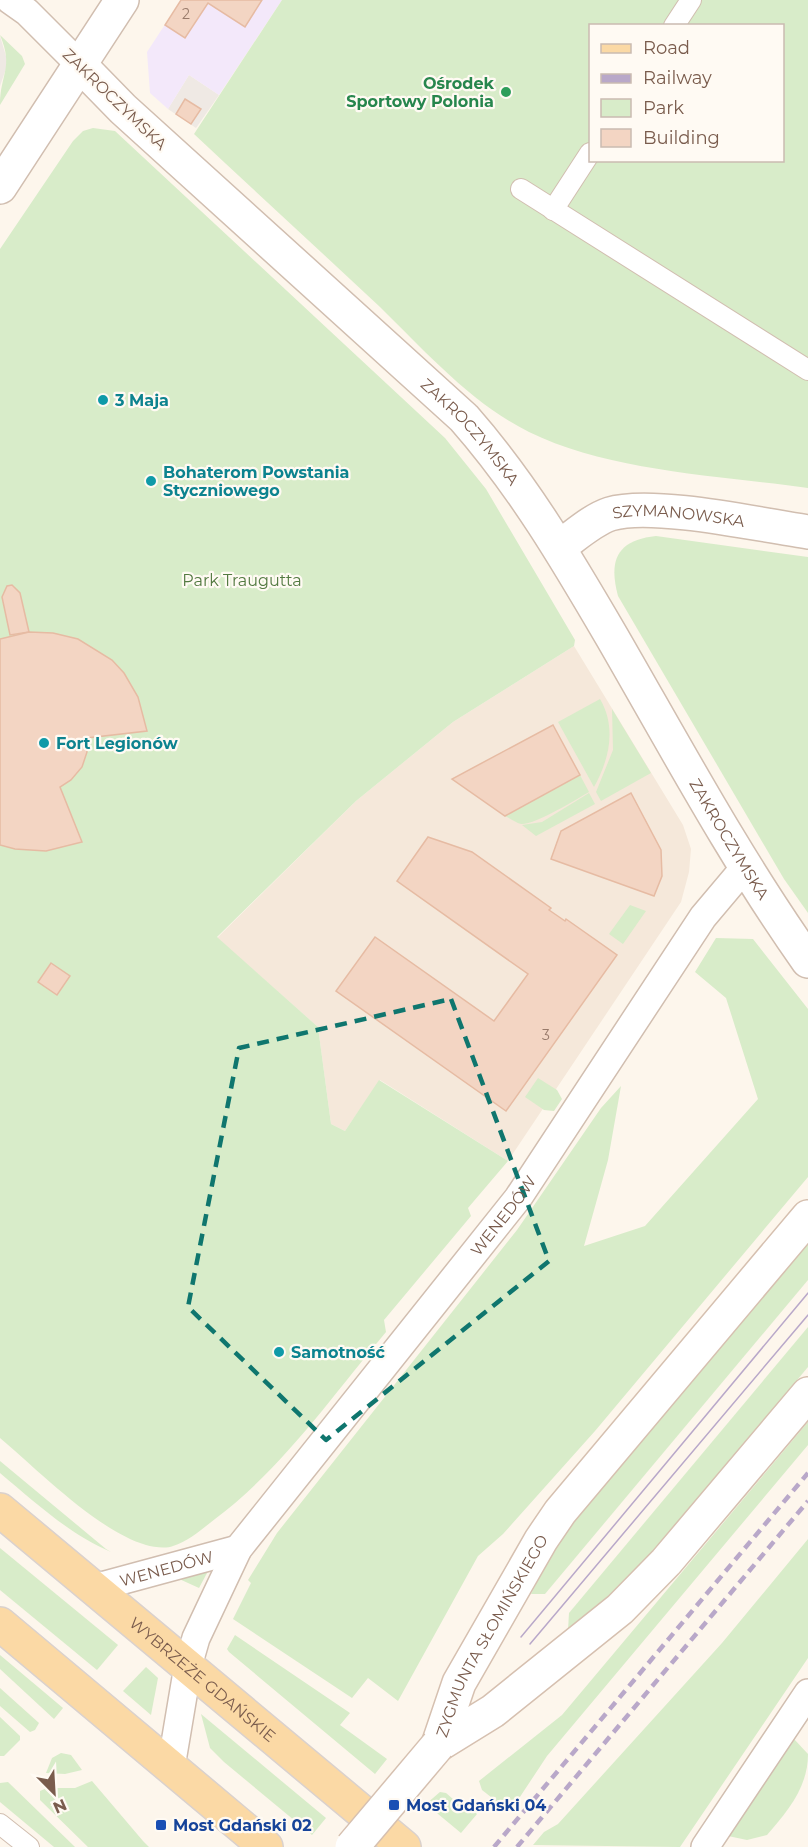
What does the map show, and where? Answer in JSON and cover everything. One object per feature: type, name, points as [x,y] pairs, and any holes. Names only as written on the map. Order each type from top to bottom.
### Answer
[{"type":"main road","name":"WYBRZEŻE GDAŃSKIE","points":[[0,1510],[405,1847]]},
{"type":"main road","points":[[0,1624],[266,1847]]},
{"type":"street","name":"ZAKROCZYMSKA","points":[[10,0],[27,12],[123,109],[464,418],[501,460],[560,547],[746,866],[808,961]]},
{"type":"street","points":[[0,187],[122,0]]},
{"type":"street","points":[[675,24],[691,0]]},
{"type":"street","points":[[553,210],[589,156]]},
{"type":"street","points":[[520,189],[808,370]]},
{"type":"street","name":"SZYMANOWSKA","points":[[560,547],[610,515],[630,511],[680,513],[808,532]]},
{"type":"street","name":"WENEDÓW","points":[[171,1767],[188,1666],[205,1614],[238,1549],[518,1198],[703,917],[746,866]]},
{"type":"street","name":"ZYGMUNTA SŁOMIŃSKIEGO","points":[[438,1745],[459,1683],[541,1540],[560,1512],[808,1217]]},
{"type":"street","name":"ZYGMUNTA SŁOMIŃSKIEGO","points":[[438,1745],[492,1711],[620,1609],[666,1562],[808,1394]]},
{"type":"street","name":"WENEDÓW","points":[[94,1588],[238,1549]]},
{"type":"street","points":[[705,1847],[808,1693]]},
{"type":"street","points":[[352,1847],[438,1745]]},
{"type":"street","points":[[0,1824],[29,1847]]},
{"type":"highlighted area","points":[[451,999],[549,1261],[326,1440],[188,1307],[239,1048]]},
{"type":"shaded area","points":[[181,0],[282,0],[219,95],[189,75],[168,109],[150,93],[147,52]]},
{"type":"shaded area","points":[[0,36],[8,63],[0,86]]},
{"type":"shaded area","points":[[189,75],[219,95],[196,128],[168,109]]},
{"type":"shaded area","points":[[574,646],[683,825],[691,849],[689,872],[681,902],[508,1161],[380,1080],[345,1131],[331,1124],[318,1027],[217,938],[356,801],[453,722]]},
{"type":"green space","points":[[282,0],[808,0],[808,488],[629,464],[594,456],[529,432],[488,407],[469,392],[194,134]]},
{"type":"green space","points":[[0,35],[22,56],[25,64],[0,105],[6,56]]},
{"type":"green space","name":"Park Traugutta","points":[[93,128],[115,131],[445,438],[486,489],[575,640],[574,646],[453,722],[356,801],[217,937],[318,1027],[331,1124],[345,1131],[379,1080],[508,1161],[468,1208],[471,1216],[384,1320],[386,1332],[285,1454],[240,1499],[205,1527],[184,1541],[167,1547],[146,1545],[108,1527],[70,1499],[0,1438],[0,249],[73,141],[83,131]]},
{"type":"green space","points":[[656,536],[808,557],[808,913],[784,879],[618,596],[614,572],[619,554],[633,542]]},
{"type":"green space","points":[[600,699],[610,732],[604,766],[594,787],[558,722]]},
{"type":"green space","points":[[612,709],[651,773],[601,801],[596,792],[613,750]]},
{"type":"green space","points":[[580,775],[589,792],[546,816],[521,824],[505,816]]},
{"type":"green space","points":[[589,793],[595,804],[536,836],[522,825],[542,822]]},
{"type":"green space","points":[[630,905],[646,911],[623,944],[609,934]]},
{"type":"green space","points":[[716,938],[753,939],[808,1009],[808,1177],[595,1431],[503,1534],[478,1556],[398,1701],[368,1678],[352,1698],[233,1619],[251,1583],[248,1580],[277,1533],[517,1230],[601,1108],[621,1086],[608,1160],[584,1246],[645,1226],[758,1099],[726,998],[695,972]]},
{"type":"green space","points":[[538,1078],[557,1090],[562,1099],[554,1111],[544,1110],[525,1097]]},
{"type":"green space","points":[[808,1240],[808,1280],[545,1594],[531,1594],[552,1552],[574,1519]]},
{"type":"green space","points":[[808,1327],[808,1367],[650,1556],[611,1596],[568,1630],[569,1613]]},
{"type":"green space","points":[[808,1422],[808,1445],[547,1756],[510,1812],[482,1790],[479,1781],[562,1715]]},
{"type":"green space","points":[[0,1461],[111,1552],[67,1527],[40,1506],[0,1473]]},
{"type":"green space","points":[[808,1539],[808,1658],[680,1847],[533,1845],[544,1832],[558,1824],[722,1643]]},
{"type":"green space","points":[[0,1548],[118,1645],[97,1670],[0,1590]]},
{"type":"green space","points":[[213,1562],[199,1588],[177,1578]]},
{"type":"green space","points":[[235,1635],[350,1713],[340,1725],[387,1759],[375,1774],[229,1652],[227,1649]]},
{"type":"green space","points":[[0,1655],[63,1708],[54,1719],[0,1669]]},
{"type":"green space","points":[[146,1667],[158,1678],[151,1715],[123,1691]]},
{"type":"green space","points":[[0,1688],[39,1723],[35,1730],[30,1732],[0,1706]]},
{"type":"green space","points":[[201,1714],[326,1818],[312,1835],[210,1748]]},
{"type":"green space","points":[[0,1717],[20,1736],[20,1740],[4,1756],[0,1756]]},
{"type":"green space","points":[[794,1739],[808,1754],[805,1777],[789,1808],[767,1835],[747,1840],[728,1836]]},
{"type":"green space","points":[[61,1753],[71,1755],[82,1770],[65,1774],[46,1773],[52,1758]]},
{"type":"green space","points":[[92,1781],[149,1847],[88,1847],[40,1800],[40,1791],[47,1788],[75,1788]]},
{"type":"green space","points":[[8,1782],[75,1847],[54,1847],[0,1802],[0,1783]]},
{"type":"green space","points":[[440,1792],[446,1793],[461,1806],[464,1803],[477,1814],[461,1833],[426,1804]]},
{"type":"building","points":[[181,0],[262,0],[245,27],[208,3],[185,38],[165,25]]},
{"type":"building","points":[[185,99],[201,109],[191,124],[176,114]]},
{"type":"building","points":[[12,585],[20,593],[29,632],[10,635],[2,597],[7,586]]},
{"type":"building","name":"Fort Legionów","points":[[29,632],[53,633],[78,639],[112,660],[124,673],[138,697],[147,731],[87,738],[87,752],[82,767],[71,780],[60,787],[82,842],[46,851],[15,849],[0,845],[0,639]]},
{"type":"building","points":[[553,725],[580,775],[505,816],[452,779]]},
{"type":"building","points":[[631,793],[661,850],[662,876],[654,896],[551,859],[561,831]]},
{"type":"building","points":[[428,837],[472,852],[551,908],[549,910],[565,921],[566,919],[617,955],[506,1111],[336,991],[375,937],[494,1021],[528,974],[397,881]]},
{"type":"building","points":[[51,963],[70,976],[57,995],[38,982]]},
{"type":"tram line","points":[[521,1637],[808,1293]]},
{"type":"tram line","points":[[530,1644],[808,1315]]},
{"type":"tram line","points":[[345,1847],[433,1741]]},
{"type":"tram line","points":[[359,1847],[442,1748]]},
{"type":"railway","points":[[494,1847],[808,1473]]},
{"type":"railway","points":[[517,1847],[808,1501]]},
{"type":"place","name":"Ośrodek Sportowy Polonia","points":[[506,92]]},
{"type":"place","name":"3 Maja","points":[[103,400]]},
{"type":"place","name":"Bohaterom Powstania Styczniowego","points":[[151,481]]},
{"type":"place","name":"Fort Legionów","points":[[44,743]]},
{"type":"place","name":"Samotność","points":[[279,1352]]},
{"type":"place","name":"Most Gdański 04","points":[[394,1805]]},
{"type":"place","name":"Most Gdański 02","points":[[161,1825]]}]
